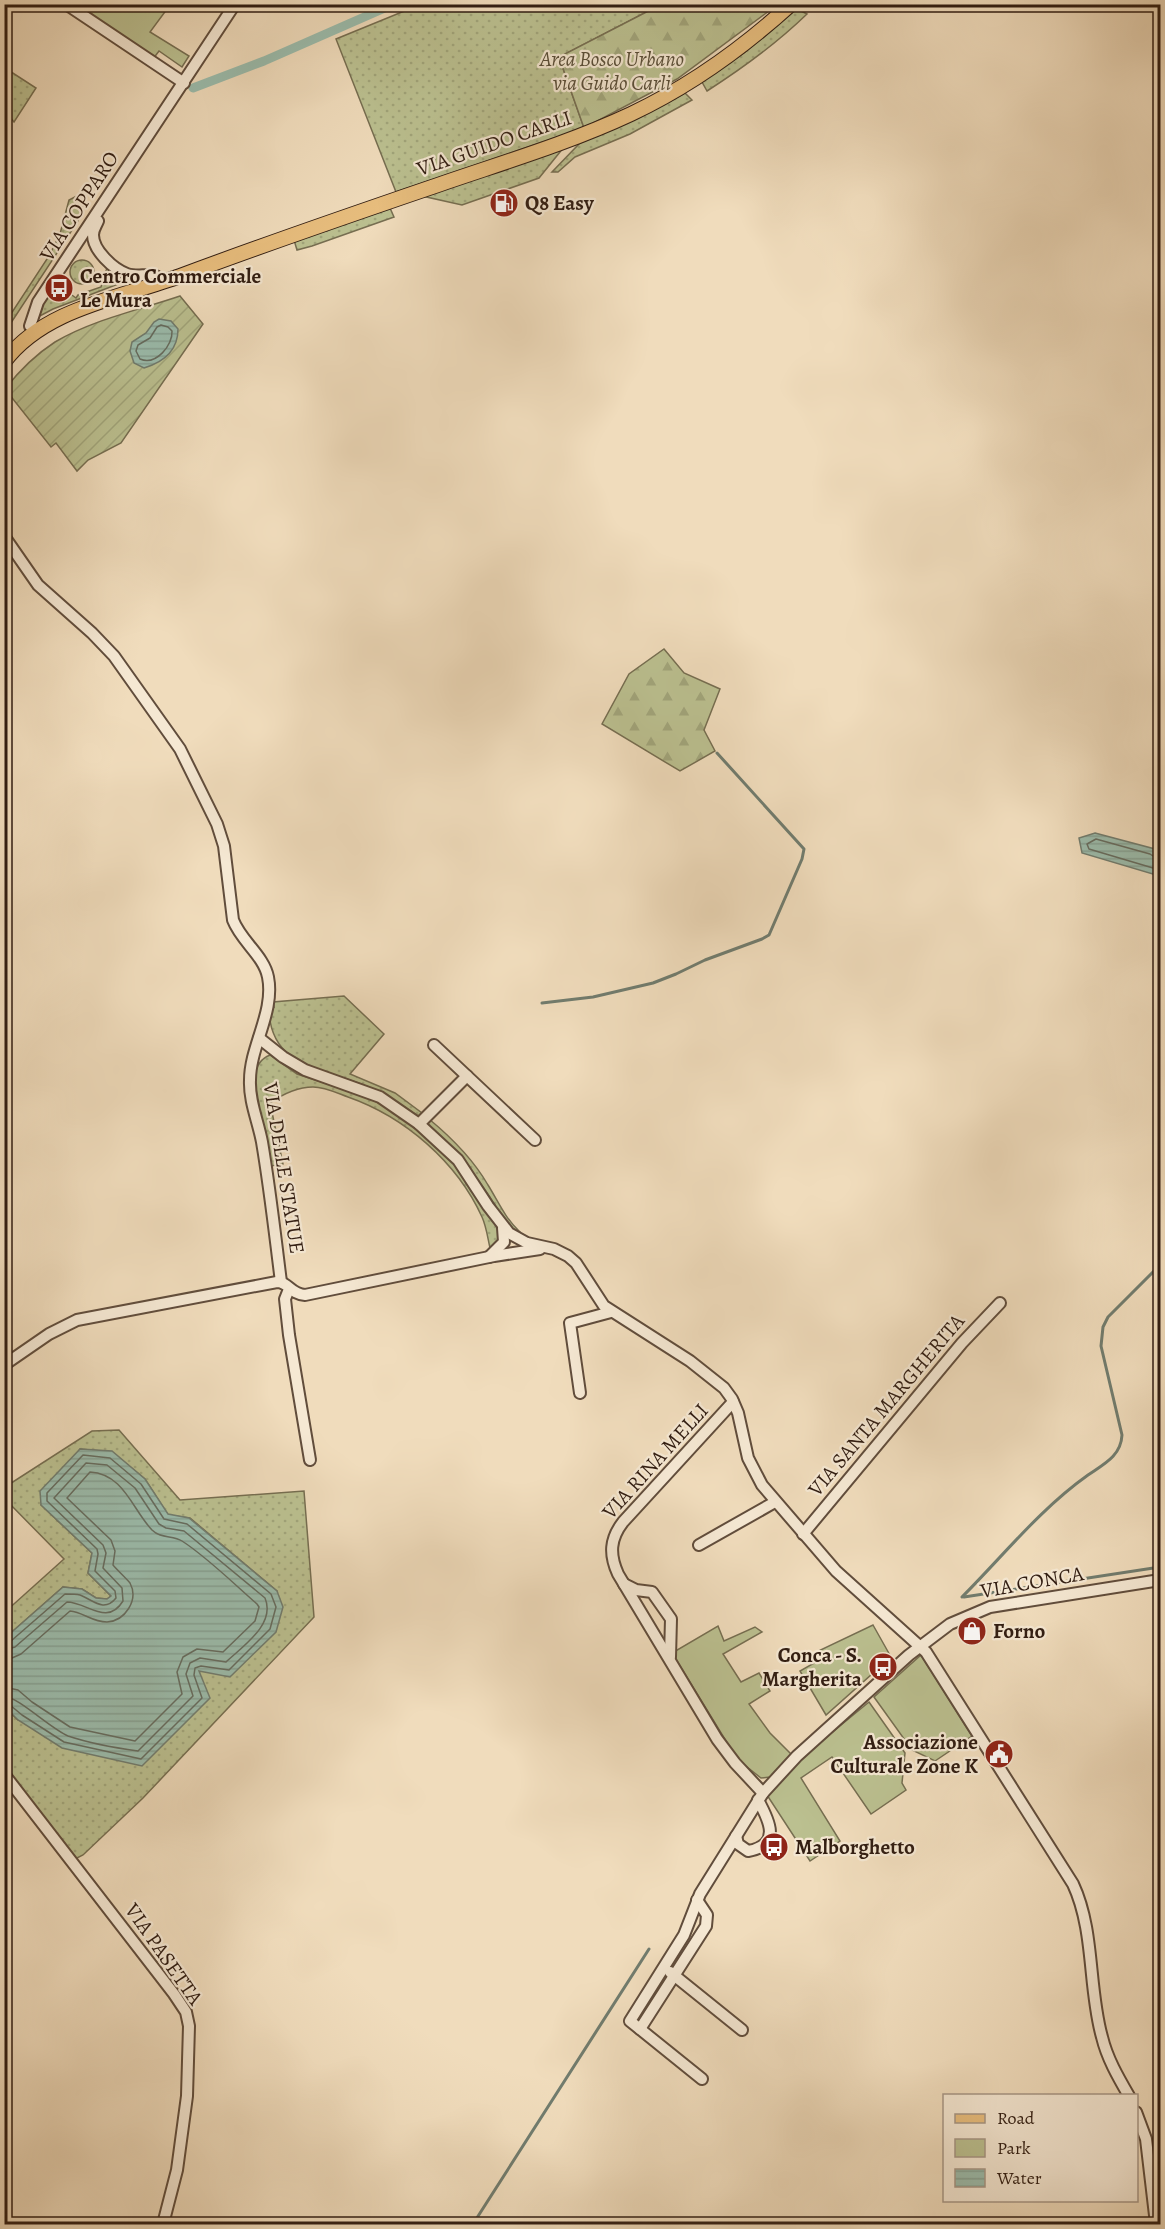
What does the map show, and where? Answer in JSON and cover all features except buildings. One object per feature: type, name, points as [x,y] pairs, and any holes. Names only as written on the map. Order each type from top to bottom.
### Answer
[{"type":"main road","name":"VIA GUIDO CARLI","points":[[4,362],[13,350],[35,331],[61,317],[178,277],[253,248],[561,143],[620,119],[666,96],[709,70],[758,33],[791,4]]},
{"type":"main road","name":"VIA GUIDO CARLI","points":[[4,349],[30,326],[63,307],[156,276],[253,248]]},
{"type":"street","points":[[66,4],[184,83]]},
{"type":"street","name":"VIA COPPARO","points":[[30,326],[38,302],[235,4]]},
{"type":"street","name":"VIA COPPARO","points":[[156,276],[129,275],[122,272],[103,256],[94,244],[93,230],[166,111]]},
{"type":"street","name":"VIA DELLE STATUE","points":[[4,536],[38,585],[92,633],[114,657],[165,726],[204,794],[217,824],[224,846],[233,920],[237,930],[264,966],[268,975],[269,994],[250,1069],[250,1090],[263,1150],[285,1286],[289,1335],[310,1460]]},
{"type":"street","points":[[259,1038],[275,1052],[304,1070],[380,1097],[419,1124],[458,1160],[518,1246],[512,1253]]},
{"type":"street","points":[[434,1045],[535,1140]]},
{"type":"street","points":[[419,1124],[467,1076]]},
{"type":"street","points":[[491,1256],[513,1240],[563,1252],[576,1263],[600,1301],[611,1312],[706,1371],[724,1388],[734,1402],[747,1458],[775,1502],[856,1591],[920,1646],[932,1660],[1073,1884],[1081,1908],[1102,2037],[1110,2061],[1128,2094]]},
{"type":"street","points":[[4,1365],[49,1334],[77,1320],[285,1286],[297,1294],[308,1294],[491,1256],[552,1249]]},
{"type":"street","name":"VIA SANTA MARGHERITA","points":[[802,1534],[962,1343],[1000,1303]]},
{"type":"street","points":[[580,1393],[570,1323],[611,1312]]},
{"type":"street","name":"VIA RINA MELLI","points":[[734,1402],[615,1532],[612,1553],[615,1566],[623,1582],[717,1739],[760,1796],[770,1822],[771,1833],[759,1847],[748,1851],[738,1845],[736,1836]]},
{"type":"street","points":[[699,1545],[775,1502]]},
{"type":"street","name":"VIA CONCA","points":[[640,2029],[630,2021],[684,1935],[697,1900],[760,1796],[797,1756],[920,1646],[957,1620],[990,1607],[1161,1580]]},
{"type":"street","points":[[623,1582],[631,1589],[652,1592],[668,1614],[672,1625],[670,1660]]},
{"type":"street","name":"VIA PASETTA","points":[[4,1774],[186,2012],[189,2026],[187,2096],[177,2170],[163,2224]]},
{"type":"street","points":[[697,1900],[707,1915],[706,1926],[640,2029],[702,2079]]},
{"type":"street","points":[[664,1967],[742,2030]]},
{"type":"street","points":[[1138,2115],[1146,2139],[1156,2224]]},
{"type":"green space","points":[[71,5],[170,5],[150,32],[189,56],[182,67],[159,51],[153,59]]},
{"type":"green space","points":[[419,5],[660,5],[559,57],[584,128],[396,192],[336,39]]},
{"type":"green space","name":"Area Bosco Urbano via Guido Carli","points":[[660,5],[777,5],[677,79],[584,128],[559,57]]},
{"type":"green space","points":[[797,9],[807,14],[759,55],[707,91],[702,82],[744,53]]},
{"type":"green space","points":[[5,68],[36,88],[14,122],[5,111]]},
{"type":"green space","points":[[685,93],[692,100],[630,134],[575,157],[558,172],[552,172],[580,143],[638,118]]},
{"type":"green space","points":[[564,147],[539,178],[462,205],[422,196]]},
{"type":"green space","points":[[77,196],[84,202],[78,221],[5,332],[5,323],[49,256],[60,234],[69,200]]},
{"type":"green space","points":[[390,208],[394,217],[297,250],[294,240]]},
{"type":"green space","points":[[82,260],[91,263],[94,272],[91,281],[82,284],[73,281],[70,272],[73,263]]},
{"type":"green space","points":[[107,268],[116,274],[134,278],[53,309],[36,318],[36,314],[51,290],[54,292],[57,288],[67,296],[69,293],[76,298],[78,295],[101,287]]},
{"type":"green space","points":[[180,296],[203,324],[121,443],[88,460],[77,471],[56,443],[51,447],[5,389],[34,358],[69,334],[100,321]]},
{"type":"green space","points":[[664,649],[684,673],[720,689],[704,730],[715,751],[680,771],[602,724],[629,674]]},
{"type":"green space","points":[[344,996],[384,1034],[350,1074],[395,1093],[422,1113],[418,1116],[373,1089],[301,1062],[278,1042],[271,1026],[269,1006],[274,1007],[273,1002]]},
{"type":"green space","points":[[270,1055],[297,1074],[368,1097],[400,1115],[450,1157],[499,1230],[501,1242],[491,1252],[484,1221],[471,1197],[459,1178],[427,1144],[389,1116],[331,1091],[317,1087],[301,1088],[270,1103],[283,1164],[271,1166],[255,1090],[257,1069]]},
{"type":"green space","points":[[429,1119],[469,1158],[519,1231],[511,1228],[472,1171],[426,1123]]},
{"type":"green space","points":[[119,1430],[180,1500],[304,1491],[314,1617],[143,1798],[83,1855],[75,1859],[5,1766],[4,1707],[18,1720],[198,1671],[277,1591],[190,1518],[168,1515],[145,1479],[112,1452],[80,1449],[41,1505],[92,1553],[88,1573],[111,1596],[107,1599],[96,1598],[82,1589],[63,1587],[5,1638],[5,1612],[64,1559],[5,1499],[5,1487],[92,1431]]},
{"type":"green space","points":[[873,1625],[891,1657],[826,1715],[800,1671],[816,1662],[812,1654]]},
{"type":"green space","points":[[718,1626],[724,1641],[755,1627],[762,1632],[723,1654],[741,1682],[759,1673],[770,1691],[749,1704],[770,1733],[792,1755],[770,1777],[761,1778],[737,1759],[672,1653]]},
{"type":"green space","points":[[921,1655],[972,1736],[935,1761],[912,1750],[874,1697]]},
{"type":"green space","points":[[869,1702],[905,1753],[902,1783],[906,1790],[871,1814],[832,1757],[801,1778],[840,1841],[810,1861],[767,1795],[807,1753]]},
{"type":"water","points":[[159,319],[171,321],[178,329],[176,344],[164,359],[144,368],[134,363],[130,351],[132,342],[146,333]]},
{"type":"water","points":[[1095,833],[1155,849],[1160,855],[1160,871],[1156,875],[1082,853],[1079,838]]},
{"type":"water","points":[[80,1449],[112,1451],[145,1479],[168,1514],[189,1518],[277,1591],[283,1607],[276,1632],[230,1677],[199,1671],[210,1698],[142,1766],[62,1748],[18,1720],[5,1707],[5,1638],[63,1587],[82,1589],[96,1598],[107,1599],[111,1596],[88,1573],[92,1553],[41,1505],[40,1491]]},
{"type":"waterway","points":[[193,88],[264,61],[394,4]]},
{"type":"waterway","points":[[542,1003],[593,997],[653,983],[769,935],[802,859],[804,849],[717,753]]},
{"type":"waterway","points":[[962,1597],[1038,1518],[1070,1488],[1111,1459],[1119,1449],[1122,1435],[1101,1346],[1103,1327],[1108,1317],[1160,1265]]},
{"type":"waterway","points":[[964,1597],[1160,1567]]},
{"type":"waterway","points":[[473,2224],[649,1949]]},
{"type":"place","name":"Q8 Easy","points":[[504,203]]},
{"type":"place","name":"Centro Commerciale Le Mura","points":[[59,288]]},
{"type":"place","name":"Forno","points":[[972,1631]]},
{"type":"place","name":"Conca - S. Margherita","points":[[883,1667]]},
{"type":"place","name":"Associazione Culturale Zone K","points":[[999,1754]]},
{"type":"place","name":"Malborghetto","points":[[774,1847]]}]
